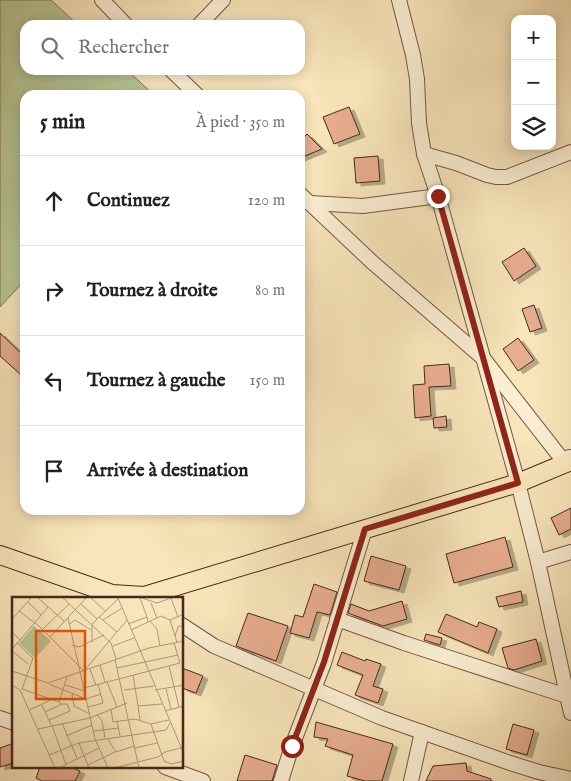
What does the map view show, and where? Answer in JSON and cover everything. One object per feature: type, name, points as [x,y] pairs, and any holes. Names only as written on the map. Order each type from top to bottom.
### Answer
[{"type":"main road","points":[[0,555],[111,596],[145,597],[518,483],[569,460]]},
{"type":"street","points":[[102,0],[121,20]]},
{"type":"street","points":[[204,20],[223,0]]},
{"type":"street","points":[[399,0],[418,79],[419,123],[424,154],[438,196],[518,483],[565,661],[567,696],[571,713]]},
{"type":"street","points":[[176,75],[192,90]]},
{"type":"street","points":[[424,154],[456,163],[496,178],[507,177],[571,152]]},
{"type":"street","points":[[305,198],[363,206],[438,196]]},
{"type":"street","points":[[305,198],[372,262],[483,358],[569,460]]},
{"type":"street","points":[[281,781],[292,746],[324,662],[365,529]]},
{"type":"street","points":[[538,562],[571,552]]},
{"type":"street","points":[[337,619],[567,696]]},
{"type":"street","points":[[184,626],[214,646],[382,718],[510,763],[571,779]]},
{"type":"street","points":[[411,781],[422,732]]},
{"type":"street","points":[[168,781],[166,768],[203,781]]},
{"type":"green space","points":[[0,0],[51,0],[73,20],[20,20],[20,75],[132,75],[149,90],[20,90],[20,285],[0,307]]},
{"type":"building","points":[[349,107],[360,134],[334,144],[323,117]]},
{"type":"building","points":[[307,134],[322,149],[305,156],[305,136]]},
{"type":"building","points":[[378,156],[380,181],[356,183],[354,158]]},
{"type":"building","points":[[524,248],[536,266],[514,281],[502,262]]},
{"type":"building","points":[[534,305],[542,328],[530,332],[522,309]]},
{"type":"building","points":[[0,333],[20,352],[20,374],[0,356]]},
{"type":"building","points":[[518,338],[534,360],[518,371],[503,349]]},
{"type":"building","points":[[449,364],[451,386],[429,387],[431,416],[415,418],[413,385],[425,384],[424,366]]},
{"type":"building","points":[[446,416],[447,427],[434,428],[433,418]]},
{"type":"building","points":[[571,508],[571,529],[559,535],[551,518]]},
{"type":"building","points":[[505,537],[513,567],[454,583],[446,554]]},
{"type":"building","points":[[371,556],[406,566],[399,590],[364,581]]},
{"type":"building","points":[[314,584],[337,592],[330,615],[317,612],[309,638],[290,633],[295,615],[303,617]]},
{"type":"building","points":[[521,591],[523,602],[499,607],[496,597]]},
{"type":"building","points":[[402,601],[407,619],[383,626],[348,613],[351,604],[369,611]]},
{"type":"building","points":[[248,613],[288,626],[276,661],[236,646]]},
{"type":"building","points":[[446,614],[477,627],[479,622],[497,629],[488,653],[438,632]]},
{"type":"building","points":[[426,634],[442,638],[440,645],[424,640]]},
{"type":"building","points":[[536,639],[542,661],[514,670],[508,668],[502,648]]},
{"type":"building","points":[[342,652],[365,661],[366,659],[381,664],[373,686],[383,689],[378,703],[355,695],[363,675],[337,665]]},
{"type":"building","points":[[184,669],[203,676],[196,693],[184,689]]},
{"type":"building","points":[[316,722],[393,744],[382,781],[365,781],[347,776],[353,755],[325,746],[328,739],[314,737]]},
{"type":"building","points":[[513,724],[534,730],[527,755],[506,749]]},
{"type":"building","points":[[12,744],[12,764],[0,767],[0,748]]},
{"type":"building","points":[[245,755],[277,765],[272,781],[237,781]]},
{"type":"building","points":[[466,763],[467,771],[491,779],[491,781],[426,781],[433,766]]},
{"type":"building","points":[[40,768],[72,768],[80,771],[75,781],[42,781],[36,778]]},
{"type":"route","points":[[292,746],[324,662],[365,529],[518,483],[438,196]]}]
